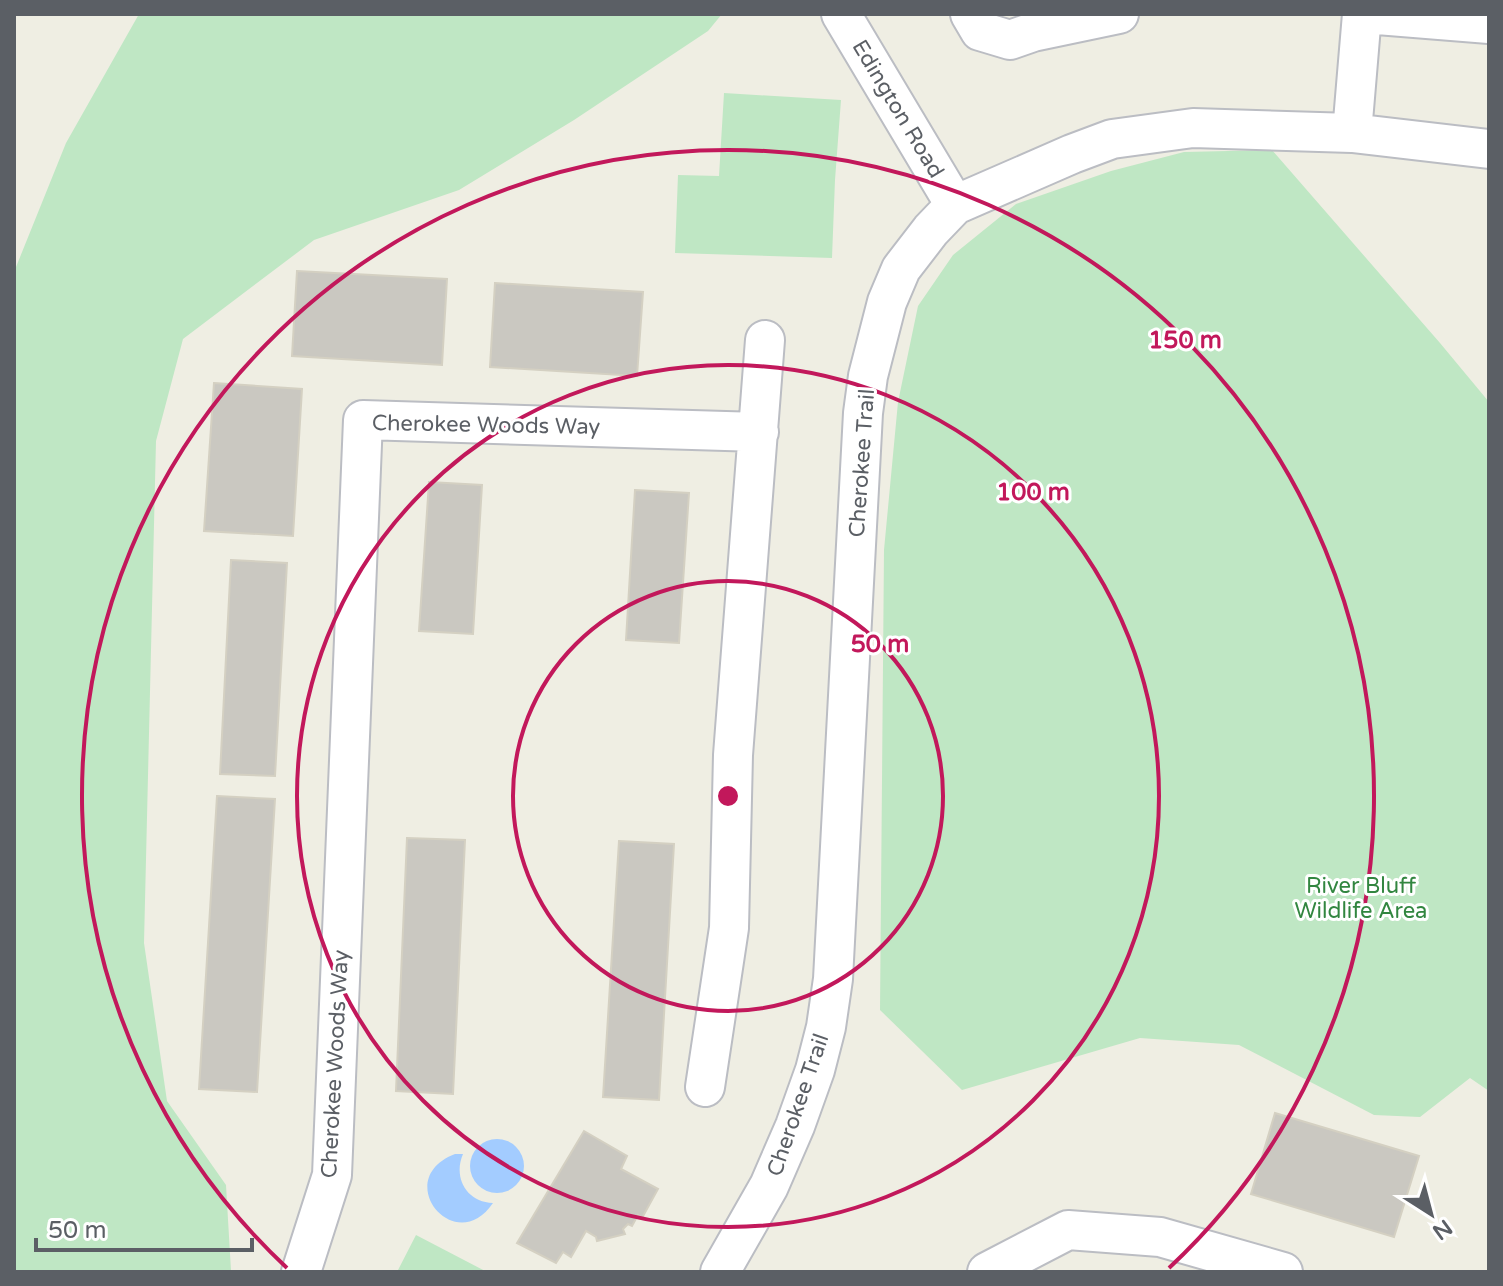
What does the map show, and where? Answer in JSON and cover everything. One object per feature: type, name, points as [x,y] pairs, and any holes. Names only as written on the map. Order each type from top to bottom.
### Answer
[{"type":"street","name":"Edington Road","points":[[841,14],[955,205]]},
{"type":"street","points":[[970,14],[980,31],[1010,40],[1033,32],[1119,14]]},
{"type":"street","points":[[1352,133],[1364,14],[1489,24]]},
{"type":"street","name":"Cherokee Trail","points":[[720,1272],[769,1186],[795,1126],[826,1027],[833,979],[863,413],[868,376],[887,302],[901,269],[955,205],[1112,139],[1193,128],[1352,133],[1489,149]]},
{"type":"street","points":[[705,1087],[729,928],[733,755],[765,340]]},
{"type":"street","name":"Cherokee Woods Way","points":[[301,1272],[332,1175],[363,420],[759,432]]},
{"type":"street","points":[[987,1272],[1068,1230],[1160,1237],[1283,1272]]},
{"type":"green space","points":[[139,14],[722,14],[708,31],[574,120],[459,190],[314,240],[183,339],[156,441],[144,943],[167,1101],[226,1185],[231,1271],[14,1272],[14,272],[66,143]]},
{"type":"green space","points":[[724,93],[841,100],[832,258],[675,253],[678,175],[719,176]]},
{"type":"green space","name":"River Bluff Wildlife Area","points":[[1272,150],[1489,402],[1489,1091],[1470,1078],[1420,1117],[1374,1115],[1239,1045],[1140,1038],[962,1090],[880,1010],[884,550],[898,402],[918,306],[953,255],[1016,204],[1111,171],[1184,152]]},
{"type":"green space","points":[[416,1235],[487,1272],[397,1272]]},
{"type":"water","points":[[497,1139],[516,1147],[524,1166],[516,1185],[497,1193],[478,1185],[470,1166],[478,1147]]},
{"type":"water","points":[[455,1154],[463,1154],[460,1171],[464,1187],[476,1198],[493,1203],[478,1218],[462,1222],[447,1219],[435,1209],[428,1195],[428,1180],[436,1166]]},
{"type":"building","points":[[297,271],[447,279],[442,365],[292,356]]},
{"type":"building","points":[[495,283],[643,292],[637,376],[490,367]]},
{"type":"building","points":[[214,383],[302,389],[293,536],[204,531]]},
{"type":"building","points":[[429,482],[482,485],[473,634],[419,631]]},
{"type":"building","points":[[635,490],[689,493],[679,643],[626,640]]},
{"type":"building","points":[[231,560],[287,563],[275,776],[220,774]]},
{"type":"building","points":[[217,796],[275,799],[257,1092],[199,1089]]},
{"type":"building","points":[[407,838],[465,840],[453,1094],[396,1091]]},
{"type":"building","points":[[619,841],[674,844],[659,1100],[603,1097]]},
{"type":"building","points":[[1275,1113],[1419,1156],[1394,1237],[1251,1194]]},
{"type":"building","points":[[584,1131],[627,1156],[621,1169],[658,1189],[642,1218],[638,1215],[632,1226],[628,1224],[623,1229],[625,1234],[597,1241],[586,1231],[571,1257],[563,1252],[556,1263],[517,1243]]}]
